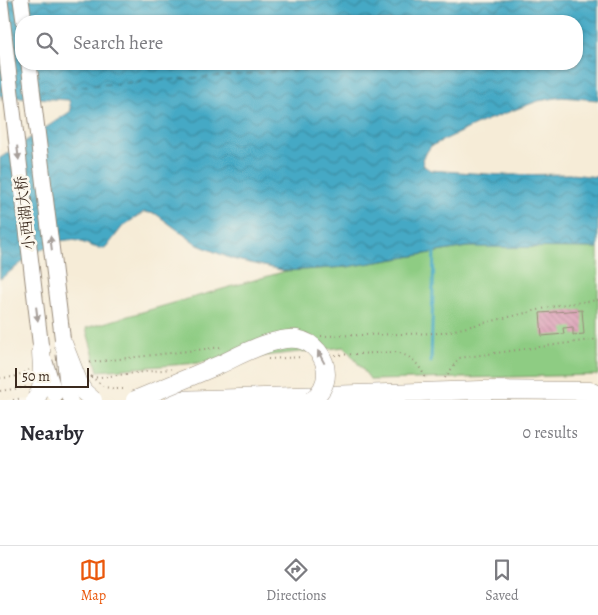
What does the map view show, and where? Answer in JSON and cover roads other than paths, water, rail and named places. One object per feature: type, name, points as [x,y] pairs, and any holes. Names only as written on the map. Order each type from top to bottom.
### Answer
[{"type":"highway","points":[[135,400],[266,345],[296,339],[309,343],[319,351],[325,363],[326,376],[323,389],[312,400]]},
{"type":"highway","points":[[63,343],[80,386],[93,400]]},
{"type":"highway","points":[[28,395],[40,394],[42,380],[41,349]]},
{"type":"highway","points":[[175,400],[482,390],[590,390],[598,395]]},
{"type":"main road","name":"小西湖大桥","points":[[0,0],[41,349],[56,397]]},
{"type":"main road","points":[[21,0],[23,15]]},
{"type":"main road","name":"小西湖大桥","points":[[30,70],[70,400]]},
{"type":"water","points":[[0,0],[598,0],[598,100],[562,97],[538,101],[482,122],[431,146],[422,159],[424,166],[430,170],[502,175],[571,174],[598,177],[598,248],[467,247],[347,267],[286,271],[232,259],[198,245],[156,214],[144,212],[123,226],[106,248],[97,248],[72,240],[54,243],[34,254],[0,279],[0,158],[71,111],[69,100],[0,96]]},
{"type":"waterway","points":[[431,362],[434,250]]}]
